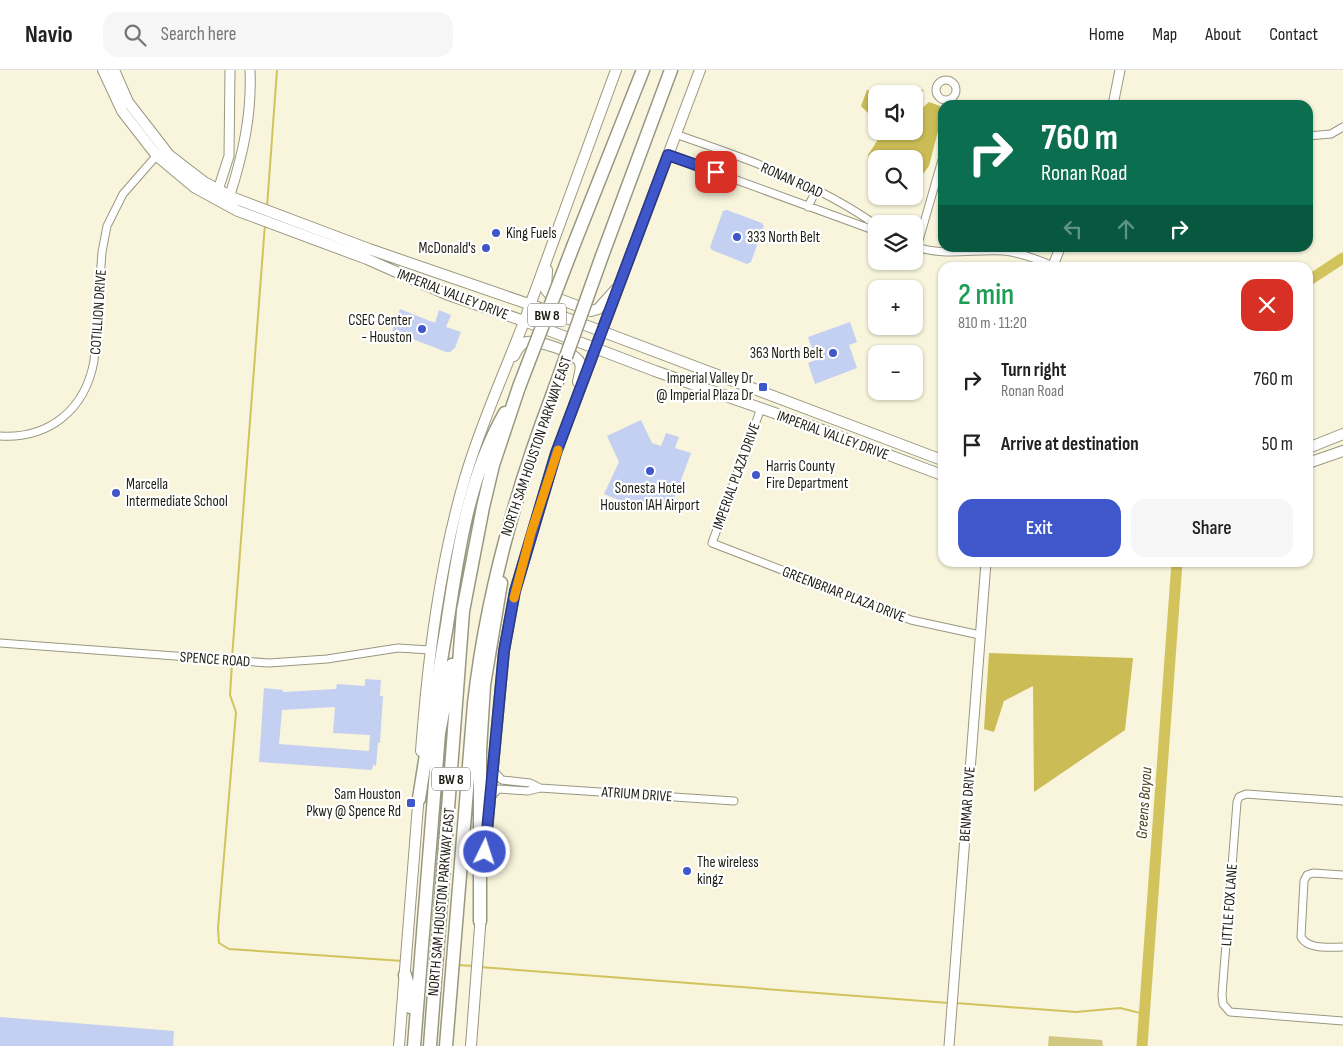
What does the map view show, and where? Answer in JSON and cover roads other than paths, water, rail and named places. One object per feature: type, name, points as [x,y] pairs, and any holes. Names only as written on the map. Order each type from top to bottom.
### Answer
[{"type":"highway","points":[[596,187],[602,162],[634,70]]},
{"type":"highway","name":"NORTH SAM HOUSTON PARKWAY EAST","points":[[430,1046],[463,611],[485,499],[519,386],[596,187],[644,70]]},
{"type":"highway","name":"NORTH SAM HOUSTON PARKWAY EAST","points":[[446,1046],[474,704],[490,598],[516,498],[602,256],[671,70]]},
{"type":"highway","points":[[646,139],[679,70]]},
{"type":"highway","points":[[419,798],[458,551],[473,489],[496,428],[519,386]]},
{"type":"highway","points":[[480,921],[480,750],[484,685],[516,498]]},
{"type":"highway","points":[[414,1046],[439,733],[463,611]]},
{"type":"highway","points":[[405,975],[410,992],[409,1046]]},
{"type":"main road","name":"IMPERIAL VALLEY DRIVE","points":[[103,70],[126,108],[180,177],[219,202],[279,221],[446,294],[938,474]]},
{"type":"main road","name":"IMPERIAL VALLEY DRIVE","points":[[114,70],[126,108]]},
{"type":"main road","name":"NORTH SAM HOUSTON PARKWAY EAST","points":[[399,1046],[419,798],[425,696],[430,650],[448,549],[463,484],[480,431],[524,321],[616,70]]},
{"type":"main road","name":"NORTH SAM HOUSTON PARKWAY EAST","points":[[471,1046],[489,800],[504,651],[515,591],[556,453],[700,70]]},
{"type":"main road","name":"IMPERIAL VALLEY DRIVE","points":[[160,152],[218,190],[230,195],[252,211]]},
{"type":"main road","name":"IMPERIAL VALLEY DRIVE","points":[[279,221],[407,260],[530,304],[938,458]]},
{"type":"main road","points":[[552,244],[545,282],[546,290],[551,296],[591,311],[598,309],[621,284]]},
{"type":"main road","points":[[400,274],[407,260]]},
{"type":"main road","points":[[506,366],[520,345],[527,342],[546,344],[576,356],[580,363],[580,371],[574,405]]},
{"type":"main road","points":[[731,398],[737,383]]},
{"type":"main road","points":[[1313,446],[1343,434]]},
{"type":"main road","points":[[1313,462],[1343,451]]},
{"type":"street","points":[[230,70],[229,156],[218,190],[219,202],[230,195],[240,163],[248,128],[250,70]]},
{"type":"street","points":[[1114,100],[1120,70]]},
{"type":"street","points":[[1313,136],[1331,134],[1343,127]]},
{"type":"street","name":"RONAN ROAD","points":[[675,134],[788,176],[847,204],[868,219]]},
{"type":"street","name":"COTILLION DRIVE","points":[[0,436],[23,436],[52,426],[68,413],[84,393],[91,378],[94,361],[102,252],[107,226],[123,194],[160,152]]},
{"type":"street","name":"RONAN ROAD","points":[[668,155],[868,228]]},
{"type":"street","points":[[923,222],[938,178]]},
{"type":"street","points":[[808,207],[816,190]]},
{"type":"street","points":[[923,247],[938,250]]},
{"type":"street","points":[[950,252],[980,252]]},
{"type":"street","points":[[1009,252],[1028,256],[1041,262]]},
{"type":"street","name":"IMPERIAL PLAZA DRIVE","points":[[712,543],[761,408]]},
{"type":"street","name":"GREENBRIAR PLAZA DRIVE","points":[[712,543],[911,620],[980,635]]},
{"type":"street","name":"BENMAR DRIVE","points":[[949,1046],[986,567]]},
{"type":"street","name":"SPENCE ROAD","points":[[0,643],[269,663],[328,659],[398,648],[430,650]]},
{"type":"street","name":"ATRIUM DRIVE","points":[[492,769],[502,780],[530,783],[540,788]]},
{"type":"street","name":"ATRIUM DRIVE","points":[[489,800],[498,789],[528,791],[540,788],[734,801]]},
{"type":"street","name":"LITTLE FOX LANE","points":[[1343,801],[1246,794],[1240,797],[1237,802],[1222,995],[1223,1004],[1230,1012],[1343,1020]]},
{"type":"street","points":[[1343,875],[1313,873],[1307,875],[1304,881],[1300,937],[1303,942],[1310,945],[1343,947]]},
{"type":"waterway","points":[[267,207],[277,70]]},
{"type":"waterway","points":[[232,658],[265,224]]},
{"type":"waterway","name":"Greens Bayou","points":[[1313,278],[1343,258]]},
{"type":"waterway","name":"Greens Bayou","points":[[1142,1046],[1177,567]]},
{"type":"waterway","points":[[232,663],[230,695],[236,712],[218,928],[219,943],[229,949],[403,961]]},
{"type":"waterway","points":[[458,965],[473,966]]},
{"type":"waterway","points":[[480,967],[949,1003]]},
{"type":"waterway","points":[[956,1003],[1076,1012],[1120,1008],[1144,1014]]},
{"type":"place","name":"King Fuels","points":[[496,233]]},
{"type":"place","name":"333 North Belt","points":[[737,237]]},
{"type":"place","name":"McDonald's","points":[[486,248]]},
{"type":"place","name":"CSEC Center - Houston","points":[[422,329]]},
{"type":"place","name":"363 North Belt","points":[[833,353]]},
{"type":"place","name":"Imperial Valley Dr @ Imperial Plaza Dr","points":[[763,387]]},
{"type":"place","name":"Sonesta Hotel Houston IAH Airport","points":[[650,471]]},
{"type":"place","name":"Harris County Fire Department","points":[[756,475]]},
{"type":"place","name":"Marcella Intermediate School","points":[[116,493]]},
{"type":"place","name":"Sam Houston Pkwy @ Spence Rd","points":[[411,803]]},
{"type":"place","name":"The wireless kingz","points":[[687,871]]}]
